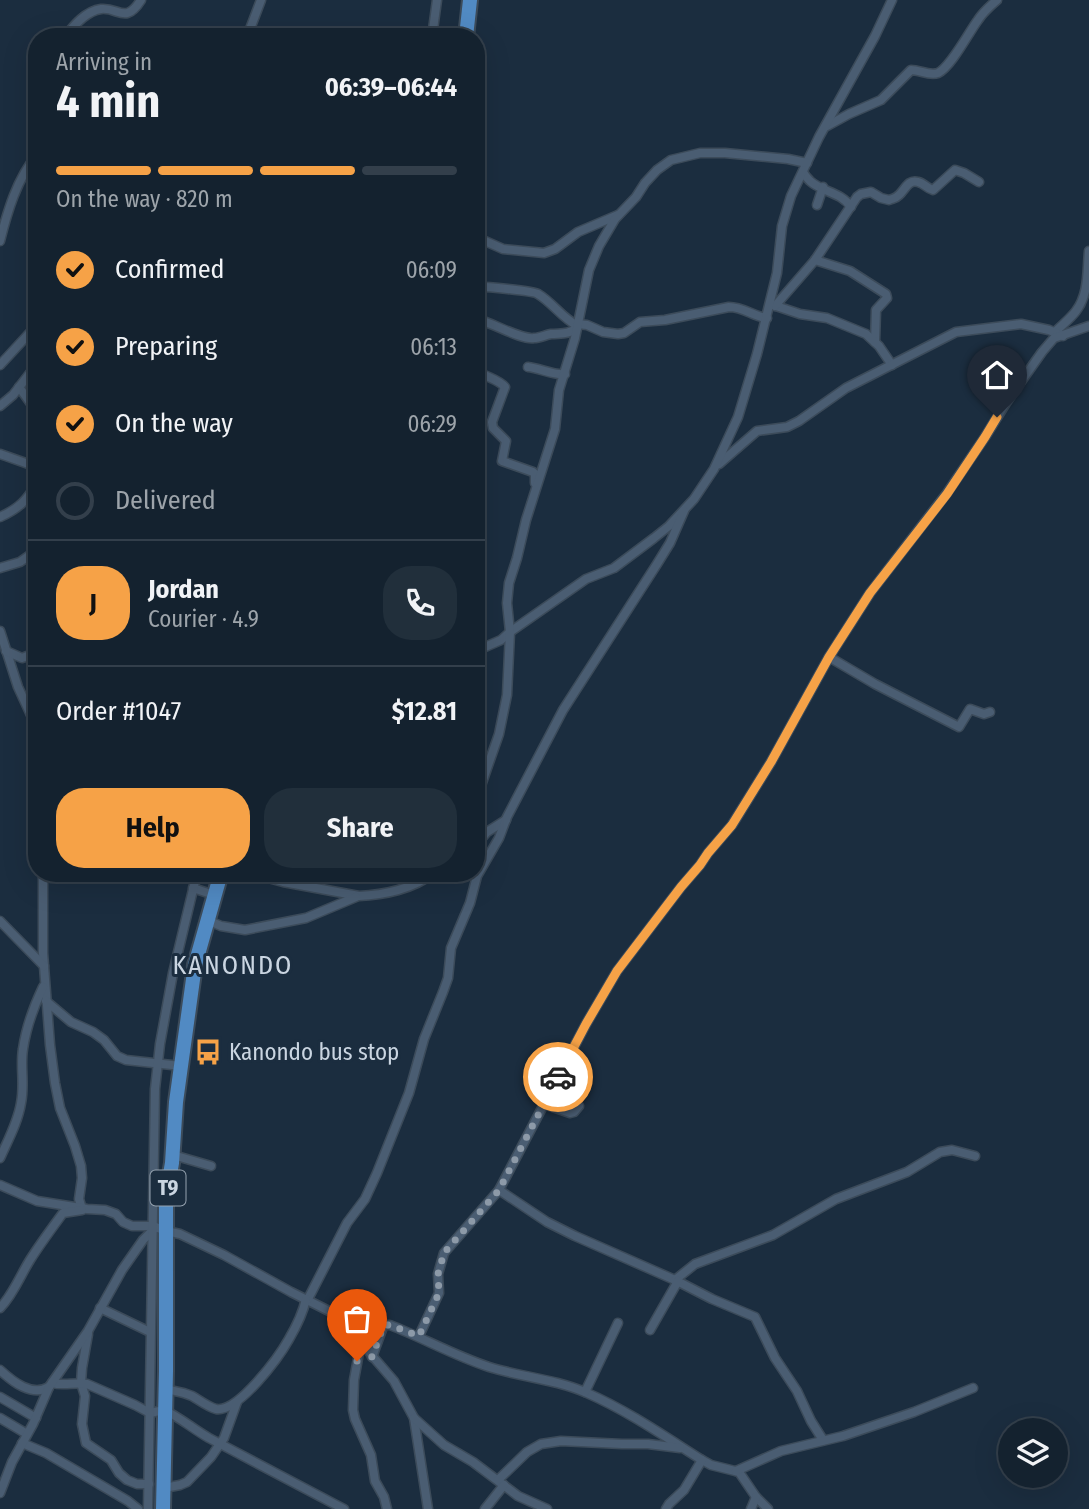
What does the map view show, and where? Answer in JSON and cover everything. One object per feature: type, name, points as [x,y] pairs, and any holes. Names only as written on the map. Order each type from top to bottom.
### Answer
[{"type":"highway","points":[[467,28],[470,0]]},
{"type":"highway","name":"T9","points":[[163,1509],[165,1389],[158,1229],[173,1155],[176,1102],[195,965],[218,882]]},
{"type":"street","points":[[72,28],[85,16],[100,9],[128,13],[141,0]]},
{"type":"street","points":[[250,28],[261,0]]},
{"type":"street","points":[[433,28],[438,0]]},
{"type":"street","points":[[773,305],[785,212],[791,196],[892,0]]},
{"type":"street","points":[[825,128],[881,100],[911,70],[932,74],[940,72],[984,12],[998,0]]},
{"type":"street","points":[[485,776],[507,695],[509,583],[555,429],[559,390],[578,326],[592,260],[599,246],[619,215],[645,183],[667,162],[681,156],[725,153],[807,163]]},
{"type":"street","points":[[0,241],[28,167]]},
{"type":"street","points":[[485,647],[501,640],[586,579],[614,568],[654,538],[694,499],[714,469],[734,426],[773,305],[817,256],[857,197],[871,192],[885,200],[894,199],[912,182],[918,181],[933,190],[955,170],[979,182]]},
{"type":"street","points":[[803,172],[811,182],[848,202],[851,207]]},
{"type":"street","points":[[817,205],[823,187]]},
{"type":"street","points":[[485,241],[503,249],[544,253],[555,249],[578,232],[619,215]]},
{"type":"street","points":[[419,1336],[439,1293],[438,1274],[444,1253],[499,1190],[586,1024],[617,971],[732,825],[771,762],[829,657],[875,586],[929,518],[1042,352],[1081,304],[1088,281],[1089,251]]},
{"type":"street","points":[[817,256],[855,274],[887,296],[876,310],[875,342]]},
{"type":"street","points":[[485,286],[533,292],[578,326]]},
{"type":"street","points":[[773,305],[800,314],[833,320],[866,334],[885,353],[892,365]]},
{"type":"street","points":[[485,322],[533,339],[566,334],[578,326],[587,325],[603,332],[618,334],[640,322],[665,320],[729,307],[767,318]]},
{"type":"street","points":[[714,469],[757,431],[787,427],[846,388],[956,332],[1021,324],[1059,334],[1089,326]]},
{"type":"street","points":[[0,365],[28,335]]},
{"type":"street","points":[[528,367],[559,376],[565,374]]},
{"type":"street","points":[[0,406],[28,376]]},
{"type":"street","points":[[485,376],[505,387],[492,422],[493,428],[506,441],[502,460],[533,472],[536,489]]},
{"type":"street","points":[[19,387],[28,400]]},
{"type":"street","points":[[0,454],[28,464]]},
{"type":"street","points":[[0,517],[17,509],[28,496]]},
{"type":"street","points":[[485,862],[563,710],[664,554],[684,511]]},
{"type":"street","points":[[0,568],[20,562],[28,556]]},
{"type":"street","points":[[0,631],[28,709]]},
{"type":"street","points":[[6,651],[22,657],[28,656]]},
{"type":"street","points":[[829,657],[959,727],[970,709],[984,714],[990,712]]},
{"type":"street","points":[[485,834],[506,820]]},
{"type":"street","points":[[43,882],[46,1001],[57,1094],[81,1166],[79,1199],[84,1209]]},
{"type":"street","points":[[148,1509],[150,1332],[158,1229],[153,1132],[158,1063],[173,973],[195,882]]},
{"type":"street","points":[[283,882],[359,896],[370,896],[418,882]]},
{"type":"street","points":[[165,1389],[189,1395],[215,1409],[230,1407],[257,1382],[281,1352],[347,1223],[365,1199],[377,1173],[446,985],[451,948],[470,904],[476,882]]},
{"type":"street","points":[[193,888],[214,895]]},
{"type":"street","points":[[207,920],[221,926],[245,930],[306,918],[359,896]]},
{"type":"street","points":[[0,920],[44,966]]},
{"type":"street","points":[[0,1158],[21,1105],[24,1085],[22,1050],[45,983]]},
{"type":"street","points":[[46,1001],[71,1022],[104,1040],[117,1056],[133,1062],[181,1066]]},
{"type":"street","points":[[544,1104],[570,1113],[579,1105]]},
{"type":"street","points":[[650,1330],[677,1280],[684,1271],[701,1261],[773,1235],[836,1199],[907,1172],[940,1152],[952,1150],[975,1156]]},
{"type":"street","points":[[173,1155],[211,1166]]},
{"type":"street","points":[[0,1185],[37,1201],[104,1210],[132,1226],[189,1237],[337,1315],[394,1381],[414,1418],[444,1445],[473,1462],[518,1496],[547,1509]]},
{"type":"street","points":[[499,1190],[556,1227],[755,1317],[775,1358],[797,1391],[823,1440]]},
{"type":"street","points":[[0,1308],[61,1215],[84,1209]]},
{"type":"street","points":[[0,1493],[4,1469],[36,1418],[51,1385],[88,1331],[122,1270],[143,1240],[158,1229]]},
{"type":"street","points":[[100,1308],[150,1332]]},
{"type":"street","points":[[584,1392],[618,1324]]},
{"type":"street","points":[[372,1357],[383,1327],[390,1325],[486,1366],[544,1379],[584,1392],[640,1420],[711,1465],[736,1471],[768,1509]]},
{"type":"street","points":[[88,1331],[81,1383],[85,1396],[82,1424],[86,1443],[111,1460],[127,1480],[137,1484],[149,1484]]},
{"type":"street","points":[[361,1342],[354,1380],[353,1410],[371,1455],[375,1480],[387,1509]]},
{"type":"street","points":[[0,1370],[30,1390],[42,1391],[51,1385],[81,1383],[107,1392],[150,1413],[164,1410],[220,1444],[344,1509]]},
{"type":"street","points":[[736,1471],[781,1451],[843,1436],[973,1388]]},
{"type":"street","points":[[0,1397],[36,1418]]},
{"type":"street","points":[[164,1488],[187,1482],[203,1466],[228,1430],[237,1402]]},
{"type":"street","points":[[0,1418],[27,1434]]},
{"type":"street","points":[[414,1418],[428,1509]]},
{"type":"street","points":[[485,1509],[501,1483],[527,1452],[541,1444],[561,1441],[682,1448]]},
{"type":"street","points":[[22,1443],[46,1453],[138,1509]]},
{"type":"street","points":[[666,1509],[684,1490],[702,1460]]},
{"type":"street","points":[[751,1509],[756,1497]]},
{"type":"way so far","points":[[357,1361],[361,1342],[372,1357],[385,1325],[419,1336],[438,1298],[439,1266],[444,1253],[499,1190],[558,1077]]},
{"type":"place","name":"Kanondo bus stop","points":[[208,1052]]},
{"type":"district","name":"KANONDO","points":[[233,965]]},
{"type":"route","points":[[558,1077],[617,971],[732,825],[771,762],[829,657],[870,593],[947,494],[997,417]]}]
